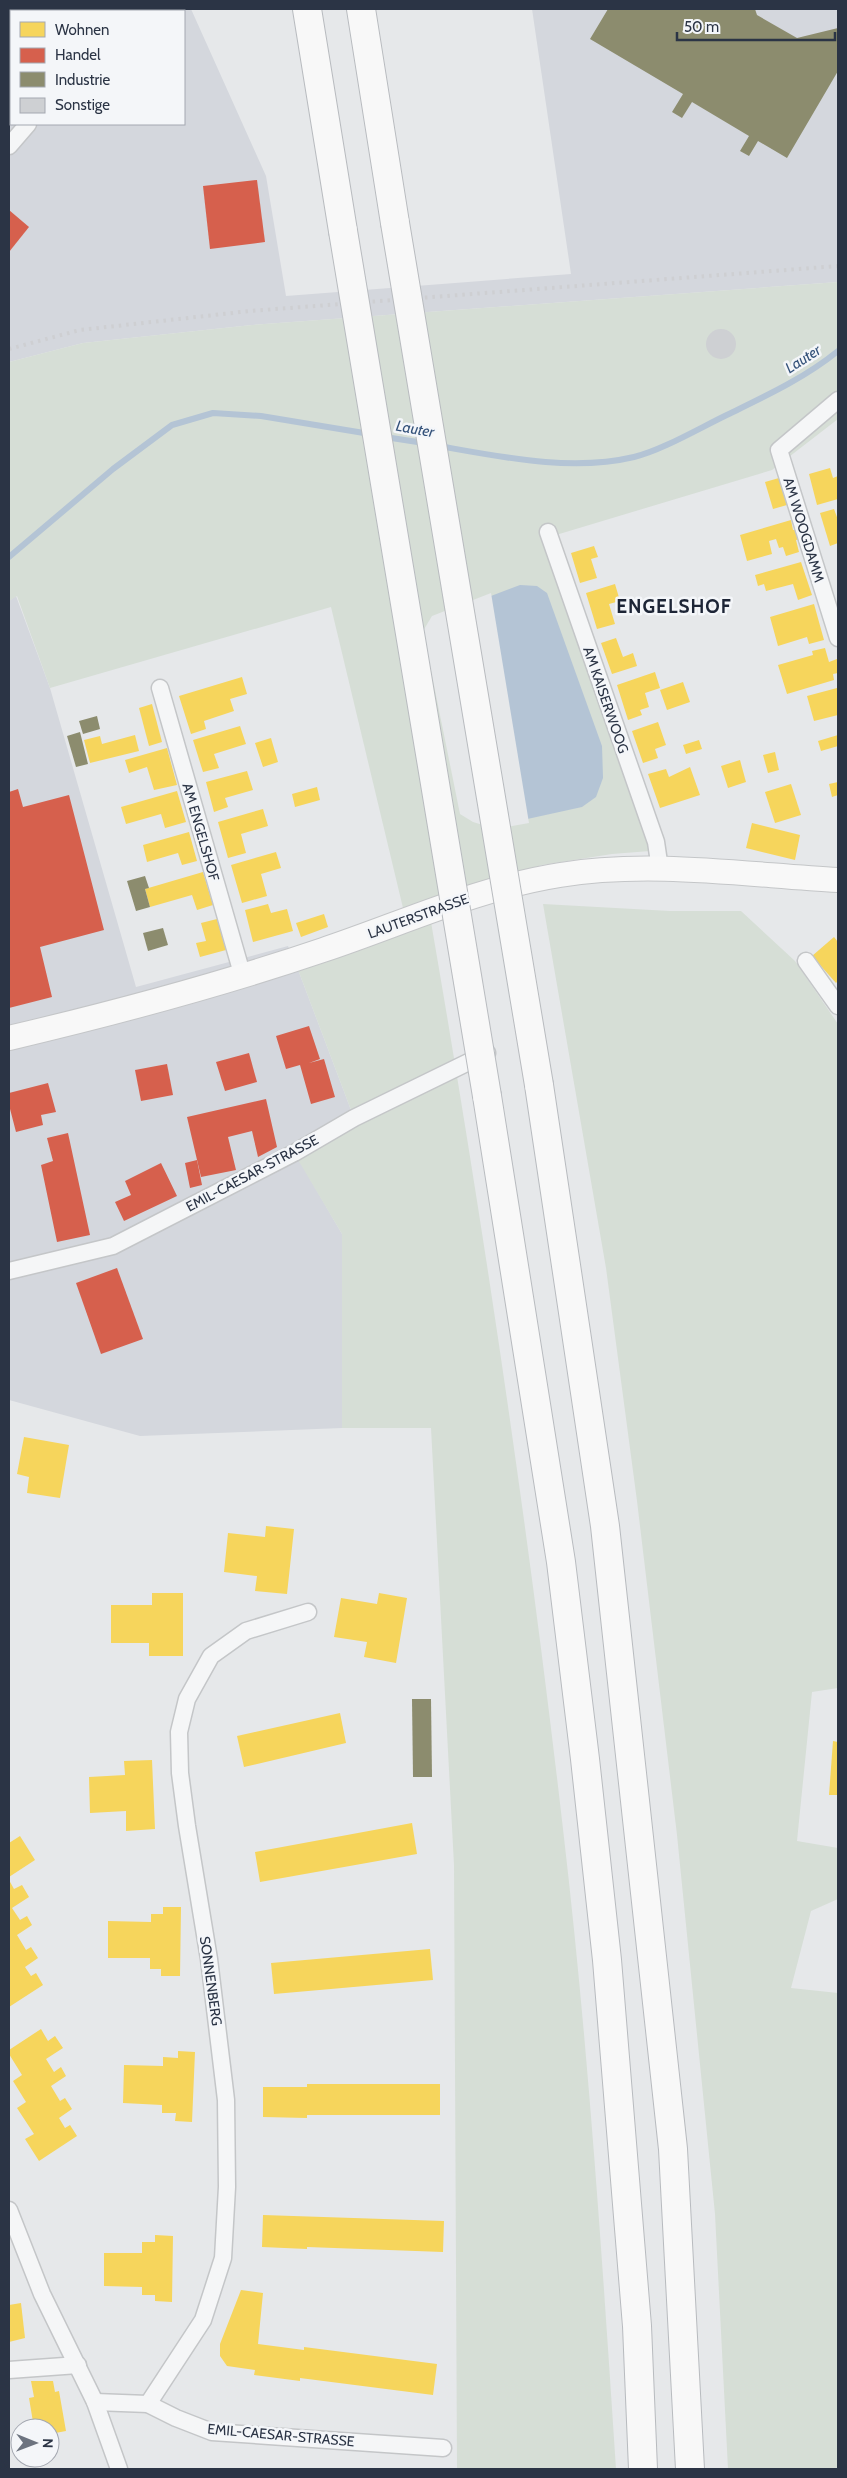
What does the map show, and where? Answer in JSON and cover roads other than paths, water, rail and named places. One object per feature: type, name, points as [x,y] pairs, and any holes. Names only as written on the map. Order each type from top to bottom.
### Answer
[{"type":"highway","points":[[307,9],[487,1096],[561,1562],[607,1960],[636,2316],[643,2469]]},
{"type":"highway","points":[[361,9],[539,1085],[573,1301],[611,1576],[673,2149],[690,2469]]},
{"type":"main road","name":"LAUTERSTRASSE","points":[[9,1038],[100,1017],[243,977],[483,893],[525,882],[581,872],[660,869],[838,880]]},
{"type":"street","points":[[9,146],[27,125]]},
{"type":"street","name":"AM WOOGDAMM","points":[[838,400],[779,450],[838,638]]},
{"type":"street","name":"AM KAISERWOOG","points":[[548,532],[656,842],[660,869]]},
{"type":"street","name":"AM ENGELSHOF","points":[[160,688],[243,977]]},
{"type":"street","points":[[806,961],[838,1006]]},
{"type":"street","name":"EMIL-CAESAR-STRASSE","points":[[9,1271],[113,1246],[294,1153],[354,1118],[488,1053]]},
{"type":"street","name":"SONNENBERG","points":[[148,2404],[204,2320],[224,2258],[227,2187],[226,2100],[209,1959],[186,1826],[180,1773],[179,1732],[187,1699],[211,1656],[246,1631],[308,1612]]},
{"type":"street","points":[[9,2210],[42,2294],[95,2402],[119,2468]]},
{"type":"street","points":[[9,2370],[78,2365]]},
{"type":"street","name":"EMIL-CAESAR-STRASSE","points":[[95,2402],[148,2404],[176,2418],[212,2432],[442,2448]]},
{"type":"water","points":[[520,585],[537,586],[547,593],[602,746],[603,778],[596,797],[582,807],[496,826],[433,618]]},
{"type":"waterway","name":"Lauter","points":[[439,446],[512,458],[561,463],[586,463],[634,457],[670,443],[773,392],[813,369],[838,351]]},
{"type":"waterway","name":"Lauter","points":[[9,557],[113,469],[172,425],[213,413],[261,416],[370,434]]},
{"type":"waterway","name":"Lauter","points":[[385,437],[424,443]]},
{"type":"railway","points":[[9,349],[80,330],[250,311],[838,266]]},
{"type":"district","name":"ENGELSHOF","points":[[674,606]]}]
